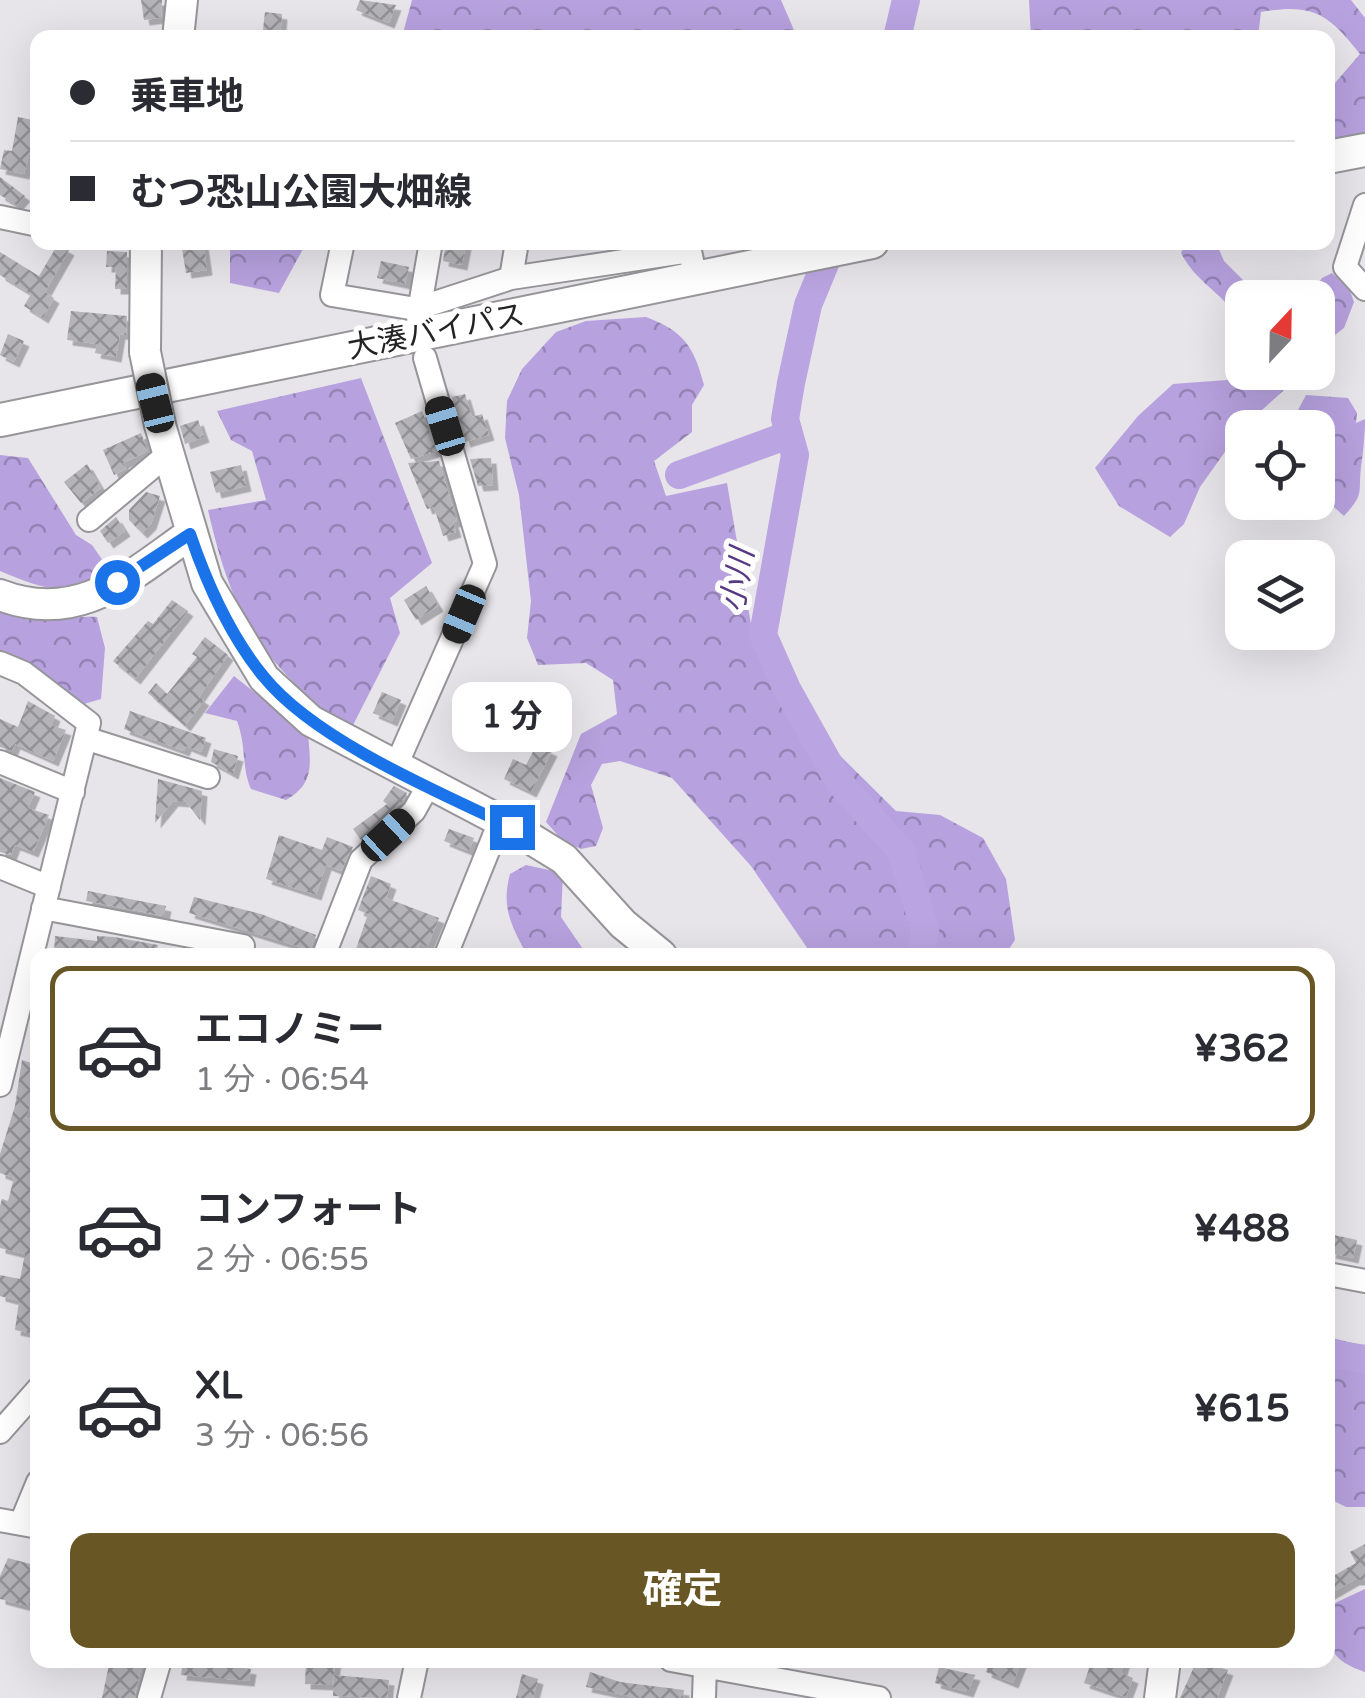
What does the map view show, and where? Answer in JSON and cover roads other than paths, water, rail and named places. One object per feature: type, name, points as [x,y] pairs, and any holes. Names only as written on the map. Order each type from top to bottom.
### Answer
[{"type":"highway","points":[[1335,156],[1365,150]]},
{"type":"highway","name":"大湊バイパス","points":[[0,420],[834,250]]},
{"type":"main road","points":[[179,30],[182,0]]},
{"type":"main road","points":[[142,250],[145,352],[190,534],[207,583],[264,678],[311,721],[564,859],[623,924],[652,948]]},
{"type":"main road","points":[[0,595],[27,606],[56,607],[84,602],[190,534]]},
{"type":"main road","points":[[1160,1698],[1164,1668]]},
{"type":"street","points":[[1365,205],[1345,267],[1365,289]]},
{"type":"street","points":[[0,217],[30,223]]},
{"type":"street","points":[[341,250],[332,295],[417,313],[511,278],[690,252],[709,276]]},
{"type":"street","points":[[417,313],[429,250]]},
{"type":"street","points":[[511,278],[516,250]]},
{"type":"street","points":[[395,768],[486,564],[425,358]]},
{"type":"street","points":[[89,520],[164,440]]},
{"type":"street","points":[[0,663],[24,673],[89,723],[34,948]]},
{"type":"street","points":[[88,739],[208,777]]},
{"type":"street","points":[[0,762],[73,792]]},
{"type":"street","points":[[327,948],[361,860],[414,811],[428,786]]},
{"type":"street","points":[[449,948],[500,821]]},
{"type":"street","points":[[0,866],[46,897],[242,946]]},
{"type":"street","points":[[0,1085],[30,962]]},
{"type":"street","points":[[1335,1275],[1365,1281]]},
{"type":"street","points":[[0,1432],[30,1397]]},
{"type":"street","points":[[150,1698],[158,1668]]},
{"type":"street","points":[[410,1698],[416,1668]]},
{"type":"street","points":[[700,1668],[704,1698]]},
{"type":"street","points":[[762,1668],[878,1698]]},
{"type":"waterway","name":"小川","points":[[899,30],[906,0]]},
{"type":"waterway","name":"小川","points":[[831,250],[808,305],[791,383],[785,419],[795,455],[763,635],[787,689],[839,782],[901,851],[925,930],[922,948]]},
{"type":"waterway","points":[[679,475],[788,435]]},
{"type":"waterway","name":"小川","points":[[1335,1354],[1365,1359]]}]
